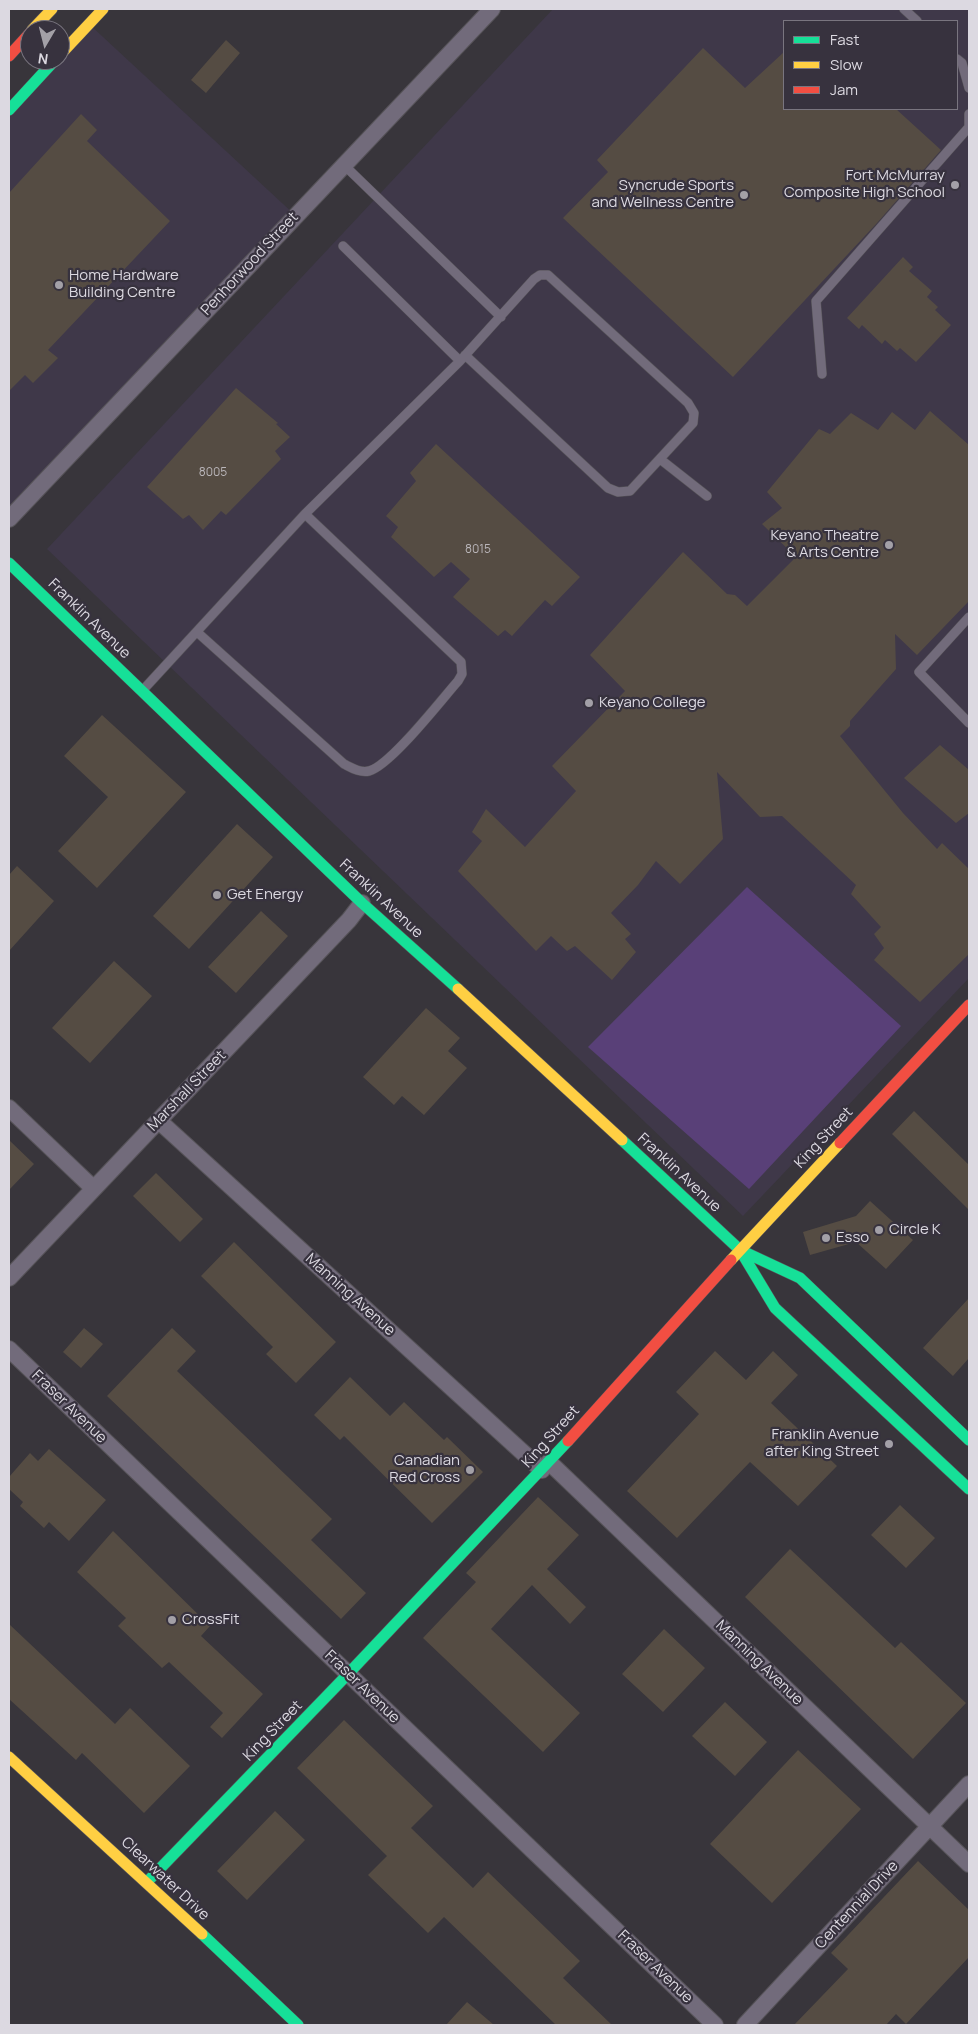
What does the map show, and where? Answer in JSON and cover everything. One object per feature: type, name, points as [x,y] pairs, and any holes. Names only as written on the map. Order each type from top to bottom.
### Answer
[{"type":"main road","points":[[42,20],[52,9]]},
{"type":"main road","points":[[70,44],[103,9]]},
{"type":"main road","points":[[9,56],[20,44]]},
{"type":"main road","points":[[9,110],[46,70]]},
{"type":"main road","name":"Franklin Avenue","points":[[9,563],[362,902],[545,1068],[740,1250],[775,1308],[969,1489]]},
{"type":"main road","name":"King Street","points":[[147,1882],[545,1466],[740,1250],[969,1005]]},
{"type":"main road","name":"Franklin Avenue","points":[[740,1250],[800,1278],[969,1440]]},
{"type":"main road","name":"Clearwater Drive","points":[[9,1757],[147,1882],[298,2025]]},
{"type":"street","name":"Penhorwood Street","points":[[9,519],[492,9]]},
{"type":"street","name":"Marshall Street","points":[[9,1278],[342,928],[362,902]]},
{"type":"street","points":[[9,1108],[94,1188]]},
{"type":"street","name":"Manning Avenue","points":[[159,1121],[545,1466],[969,1864]]},
{"type":"street","name":"Fraser Avenue","points":[[9,1349],[715,2025]]},
{"type":"street","name":"Centennial Drive","points":[[745,2025],[969,1784]]},
{"type":"lane","points":[[904,9],[917,20]]},
{"type":"lane","points":[[963,60],[969,88]]},
{"type":"lane","points":[[822,374],[816,301],[969,127],[969,114]]},
{"type":"lane","points":[[344,165],[501,317]]},
{"type":"lane","points":[[142,691],[305,514],[462,358],[501,317],[534,278],[540,275],[548,275],[688,403],[694,413],[693,423],[630,490],[618,492],[608,488],[462,358],[343,246]]},
{"type":"lane","points":[[660,459],[707,496]]},
{"type":"lane","points":[[197,632],[344,764],[361,772],[372,770],[387,761],[458,681],[462,674],[461,662],[305,514]]},
{"type":"lane","points":[[969,617],[919,672],[969,723]]},
{"type":"shaded area","name":"Keyano College","points":[[553,9],[969,9],[969,978],[743,1216],[47,549]]},
{"type":"shaded area","points":[[89,24],[296,216],[9,519],[9,110],[46,70],[70,70],[70,44]]},
{"type":"shaded area","points":[[747,887],[901,1026],[749,1189],[588,1047]]},
{"type":"building","points":[[226,40],[240,53],[206,93],[191,80]]},
{"type":"building","name":"Syncrude Sports and Wellness Centre","points":[[703,48],[745,88],[783,53],[783,110],[897,110],[941,150],[877,223],[733,377],[563,218],[608,172],[597,160]]},
{"type":"building","name":"Home Hardware Building Centre","points":[[81,114],[97,130],[87,141],[170,221],[48,350],[58,358],[33,383],[25,375],[9,391],[9,193]]},
{"type":"building","points":[[903,257],[913,267],[909,271],[932,291],[927,297],[938,307],[935,310],[951,325],[916,362],[900,348],[897,351],[885,340],[882,344],[862,325],[859,329],[847,318]]},
{"type":"building","points":[[236,388],[278,423],[276,424],[290,437],[275,451],[281,459],[226,515],[221,511],[203,530],[189,515],[183,519],[147,487]]},
{"type":"building","points":[[930,411],[969,445],[969,601],[917,655],[895,634],[896,669],[850,721],[850,726],[840,736],[903,813],[937,849],[942,843],[969,869],[969,954],[920,1002],[874,960],[884,948],[874,934],[881,927],[851,894],[856,885],[782,816],[760,817],[717,772],[723,839],[680,884],[656,861],[638,885],[611,913],[631,934],[625,939],[636,952],[612,980],[575,946],[567,951],[551,936],[536,951],[458,871],[482,841],[472,832],[486,809],[525,847],[576,791],[552,766],[625,691],[590,655],[683,552],[727,594],[735,595],[747,606],[796,557],[762,524],[782,508],[767,492],[819,429],[830,434],[851,413],[878,430],[892,412],[915,430]]},
{"type":"building","points":[[436,444],[580,577],[552,606],[545,600],[512,636],[505,630],[498,636],[453,597],[470,579],[451,562],[434,577],[391,537],[398,527],[386,516],[416,481],[410,473]]},
{"type":"building","points":[[102,715],[186,792],[97,888],[58,851],[108,797],[64,756]]},
{"type":"building","points":[[940,745],[969,770],[969,813],[956,823],[904,778]]},
{"type":"building","points":[[237,824],[273,857],[189,949],[153,916]]},
{"type":"building","points":[[17,866],[54,901],[9,951],[9,875]]},
{"type":"building","points":[[261,911],[288,936],[236,993],[208,967]]},
{"type":"building","points":[[114,961],[152,996],[90,1063],[52,1028]]},
{"type":"building","points":[[426,1008],[460,1038],[448,1051],[467,1068],[424,1115],[402,1096],[394,1105],[363,1077]]},
{"type":"building","points":[[914,1111],[969,1165],[969,1210],[892,1134]]},
{"type":"building","points":[[9,1140],[34,1164],[9,1190]]},
{"type":"building","points":[[156,1173],[203,1219],[180,1242],[133,1196]]},
{"type":"building","name":"Circle K","points":[[870,1201],[913,1240],[886,1269],[856,1242],[810,1255],[803,1232],[856,1216]]},
{"type":"building","points":[[234,1242],[336,1342],[296,1383],[266,1354],[273,1347],[201,1276]]},
{"type":"building","points":[[969,1298],[969,1358],[953,1376],[923,1348]]},
{"type":"building","points":[[84,1328],[103,1344],[81,1368],[63,1352]]},
{"type":"building","points":[[172,1328],[196,1351],[177,1371],[332,1519],[311,1540],[366,1593],[341,1619],[107,1396]]},
{"type":"building","points":[[715,1351],[746,1380],[773,1351],[798,1375],[771,1403],[837,1466],[798,1506],[750,1462],[677,1538],[627,1491],[699,1414],[676,1392]]},
{"type":"building","points":[[350,1377],[390,1416],[404,1402],[444,1440],[447,1437],[483,1472],[432,1523],[344,1436],[340,1440],[314,1415]]},
{"type":"building","points":[[49,1449],[106,1500],[69,1541],[49,1522],[44,1528],[20,1506],[23,1502],[9,1489],[9,1477],[30,1453],[38,1461]]},
{"type":"building","points":[[538,1497],[579,1535],[547,1569],[586,1607],[570,1624],[532,1585],[491,1629],[580,1713],[543,1752],[423,1638],[476,1582],[466,1573]]},
{"type":"building","points":[[900,1505],[935,1538],[906,1568],[871,1535]]},
{"type":"building","points":[[113,1531],[210,1626],[201,1636],[263,1694],[222,1738],[210,1727],[223,1713],[169,1662],[162,1668],[118,1626],[126,1618],[77,1572]]},
{"type":"building","points":[[790,1549],[895,1648],[901,1642],[966,1703],[913,1759],[745,1597]]},
{"type":"building","points":[[9,1624],[115,1724],[130,1708],[190,1766],[144,1813],[82,1753],[76,1760],[9,1699]]},
{"type":"building","points":[[664,1629],[705,1668],[663,1712],[622,1674]]},
{"type":"building","points":[[725,1702],[767,1742],[735,1776],[692,1736]]},
{"type":"building","points":[[344,1720],[433,1806],[411,1828],[473,1888],[488,1872],[580,1961],[563,1978],[612,2025],[556,2025],[444,1917],[428,1933],[368,1875],[387,1856],[297,1768]]},
{"type":"building","points":[[798,1750],[861,1809],[772,1903],[710,1844]]},
{"type":"building","points":[[275,1811],[305,1840],[247,1900],[217,1871]]},
{"type":"building","points":[[918,1861],[969,1910],[969,1957],[906,2024],[896,2014],[886,2025],[794,2025],[848,1969],[831,1953]]},
{"type":"building","points":[[467,2002],[494,2025],[446,2025]]},
{"type":"traffic: fast","points":[[9,110],[46,70]]},
{"type":"traffic: fast","points":[[9,563],[362,903],[458,989]]},
{"type":"traffic: fast","points":[[622,1140],[740,1250],[775,1308],[969,1489]]},
{"type":"traffic: fast","points":[[740,1250],[800,1278],[969,1440]]},
{"type":"traffic: fast","points":[[147,1882],[348,1674],[568,1441]]},
{"type":"traffic: fast","points":[[202,1934],[298,2025]]},
{"type":"traffic: slow","points":[[42,20],[52,9]]},
{"type":"traffic: slow","points":[[70,44],[103,9]]},
{"type":"traffic: slow","points":[[458,989],[622,1140]]},
{"type":"traffic: slow","points":[[731,1260],[840,1143]]},
{"type":"traffic: slow","points":[[9,1757],[202,1934]]},
{"type":"traffic: jam","points":[[9,56],[20,44]]},
{"type":"traffic: jam","points":[[840,1143],[969,1005]]},
{"type":"traffic: jam","points":[[568,1441],[731,1260]]},
{"type":"place","name":"Fort McMurray Composite High School","points":[[955,185]]},
{"type":"place","name":"Syncrude Sports and Wellness Centre","points":[[744,195]]},
{"type":"place","name":"Home Hardware Building Centre","points":[[59,285]]},
{"type":"place","name":"Keyano Theatre & Arts Centre","points":[[889,545]]},
{"type":"place","name":"Keyano College","points":[[589,703]]},
{"type":"place","name":"Get Energy","points":[[217,895]]},
{"type":"place","name":"Circle K","points":[[879,1230]]},
{"type":"place","name":"Esso","points":[[826,1238]]},
{"type":"place","name":"Franklin Avenue after King Street","points":[[889,1444]]},
{"type":"place","name":"Canadian Red Cross","points":[[470,1470]]},
{"type":"place","name":"CrossFit","points":[[172,1620]]}]
